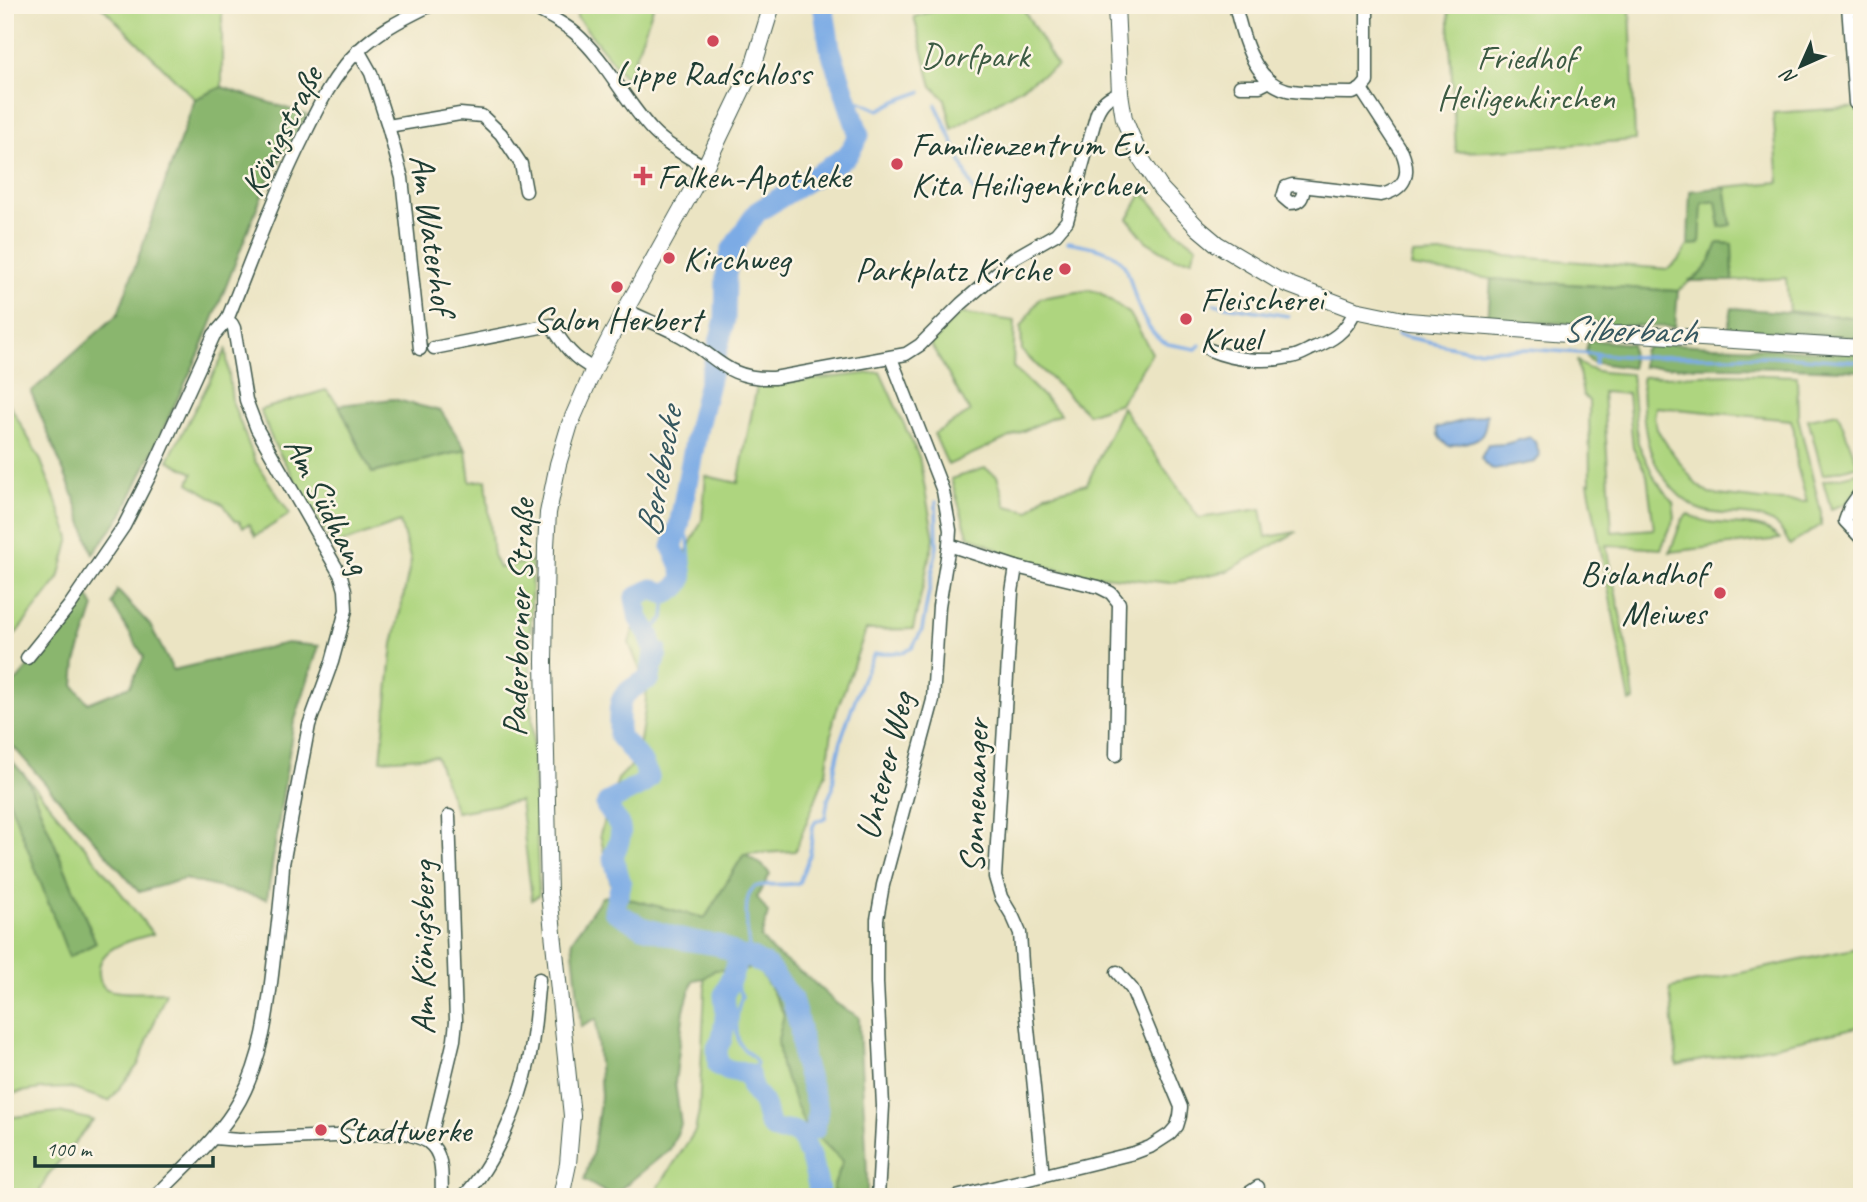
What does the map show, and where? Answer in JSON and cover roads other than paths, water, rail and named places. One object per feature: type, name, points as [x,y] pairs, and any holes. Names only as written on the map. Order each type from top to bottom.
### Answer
[{"type":"main road","name":"Paderborner Straße","points":[[561,1197],[568,1164],[572,1116],[549,894],[544,662],[548,513],[570,424],[594,369],[705,167],[753,68],[772,5]]},
{"type":"main road","points":[[1116,5],[1120,93],[1124,119],[1140,157],[1161,189],[1198,228],[1217,244],[1279,281],[1355,310],[1408,321],[1581,334],[1638,334],[1862,348]]},
{"type":"street","name":"Königstraße","points":[[227,320],[289,166],[320,104],[358,50],[395,22],[431,5]]},
{"type":"street","points":[[528,5],[575,33],[652,131],[705,167]]},
{"type":"street","points":[[1236,5],[1248,47],[1261,72],[1270,81],[1287,90],[1353,93],[1367,82],[1367,5]]},
{"type":"street","points":[[1848,5],[1855,103]]},
{"type":"street","name":"Am Waterhof","points":[[358,50],[371,73],[402,178],[420,349]]},
{"type":"street","points":[[1240,86],[1260,86],[1270,81]]},
{"type":"street","points":[[1304,187],[1381,195],[1390,193],[1405,180],[1407,171],[1402,152],[1361,89]]},
{"type":"street","points":[[626,310],[680,336],[723,367],[756,378],[906,355],[1014,258],[1056,234],[1068,221],[1097,113],[1102,103],[1120,93]]},
{"type":"street","name":"Am Waterhof","points":[[388,126],[460,114],[482,116],[501,134],[521,164],[526,191]]},
{"type":"street","points":[[1210,350],[1226,357],[1257,360],[1291,357],[1330,341],[1346,327],[1355,310]]},
{"type":"street","points":[[27,658],[70,605],[124,526],[214,335],[227,320]]},
{"type":"street","name":"Am Südhang","points":[[155,1197],[214,1139],[240,1100],[260,1049],[268,1007],[283,864],[309,725],[332,662],[346,610],[341,576],[257,429],[246,400],[234,328],[227,320]]},
{"type":"street","points":[[434,348],[551,325],[568,352],[594,369]]},
{"type":"street","name":"Unterer Weg","points":[[878,1197],[883,1105],[877,919],[883,885],[933,700],[939,606],[950,530],[943,491],[891,358]]},
{"type":"street","points":[[1862,491],[1845,521],[1862,539]]},
{"type":"street","points":[[949,545],[1016,567],[1099,587],[1111,593],[1119,603],[1116,755]]},
{"type":"street","name":"Sonnenanger","points":[[1016,567],[1012,592],[995,877],[1000,897],[1013,916],[1020,933],[1043,1176]]},
{"type":"street","name":"Am Königsberg","points":[[427,1141],[432,1132],[456,1021],[449,817]]},
{"type":"street","points":[[956,1197],[1134,1153],[1164,1138],[1177,1126],[1181,1107],[1132,989],[1117,971]]},
{"type":"street","points":[[463,1197],[499,1144],[516,1103],[529,1060],[539,979]]},
{"type":"street","points":[[214,1139],[406,1133],[427,1141],[438,1152],[442,1197]]},
{"type":"street","points":[[1243,1197],[1258,1186]]},
{"type":"water","points":[[1487,414],[1484,431],[1477,439],[1449,446],[1437,434],[1436,428]]},
{"type":"water","points":[[1530,437],[1540,456],[1535,462],[1494,470],[1481,458],[1488,445],[1505,444]]},
{"type":"waterway","name":"Berlebecke","points":[[815,1129],[818,1109],[803,1060],[800,1028],[792,999],[768,967],[750,957],[740,956],[718,945],[685,940],[642,927],[614,911],[621,884],[613,856],[621,835],[616,819],[606,806],[608,802],[641,785],[649,777],[641,761],[619,736],[622,700],[631,689],[650,678],[654,651],[649,634],[639,619],[635,598],[652,589],[666,594],[682,579],[681,567],[672,547],[725,319],[726,275],[731,251],[757,212],[847,156],[859,135],[830,48],[823,5]]},
{"type":"waterway","name":"Silberbach","points":[[848,105],[861,102],[879,110],[921,92]]},
{"type":"waterway","name":"Silberbach","points":[[936,105],[976,196]]},
{"type":"waterway","name":"Silberbach","points":[[1068,242],[1103,250],[1123,263],[1145,321],[1161,340],[1168,344],[1196,349],[1200,345]]},
{"type":"waterway","name":"Silberbach","points":[[1214,304],[1288,316]]},
{"type":"waterway","name":"Silberbach","points":[[1397,335],[1469,350],[1527,349],[1637,357],[1775,356],[1862,362]]},
{"type":"waterway","points":[[1595,364],[1597,353]]},
{"type":"waterway","points":[[750,957],[747,930],[750,892],[759,886],[799,883],[810,854],[813,826],[816,821],[825,818],[842,736],[874,654],[903,652],[912,648],[922,630],[937,546],[936,502]]},
{"type":"waterway","points":[[678,529],[688,537],[690,564],[683,571]]},
{"type":"waterway","points":[[649,634],[664,618],[666,594]]},
{"type":"waterway","points":[[650,678],[661,668],[665,657],[665,646],[652,646]]},
{"type":"waterway","name":"Berlebecke","points":[[740,956],[724,995],[726,1013],[722,1039],[717,1048],[718,1065],[749,1074],[753,1090],[763,1103],[771,1127],[779,1131],[795,1132],[800,1136],[812,1161],[820,1197]]},
{"type":"waterway","points":[[731,982],[742,996],[737,1022],[739,1042],[757,1064],[749,1074]]},
{"type":"waterway","points":[[726,1009],[737,1011]]},
{"type":"waterway","points":[[723,1034],[736,1027]]},
{"type":"waterway","points":[[805,1141],[797,1150],[799,1156],[812,1166]]},
{"type":"place","name":"Lippe Radschloss","points":[[713,41]]},
{"type":"place","name":"Familienzentrum Ev. Kita Heiligenkirchen","points":[[897,164]]},
{"type":"place","name":"Falken-Apotheke","points":[[643,176]]},
{"type":"place","name":"Kirchweg","points":[[669,258]]},
{"type":"place","name":"Parkplatz Kirche","points":[[1065,269]]},
{"type":"place","name":"Salon Herbert","points":[[617,287]]},
{"type":"place","name":"Fleischerei Kruel","points":[[1186,319]]},
{"type":"place","name":"Biolandhof Meiwes","points":[[1720,593]]},
{"type":"place","name":"Stadtwerke","points":[[321,1130]]},
{"type":"park label","name":"Dorfpark","points":[[975,55]]},
{"type":"park label","name":"Friedhof Heiligenkirchen","points":[[1526,77]]}]
